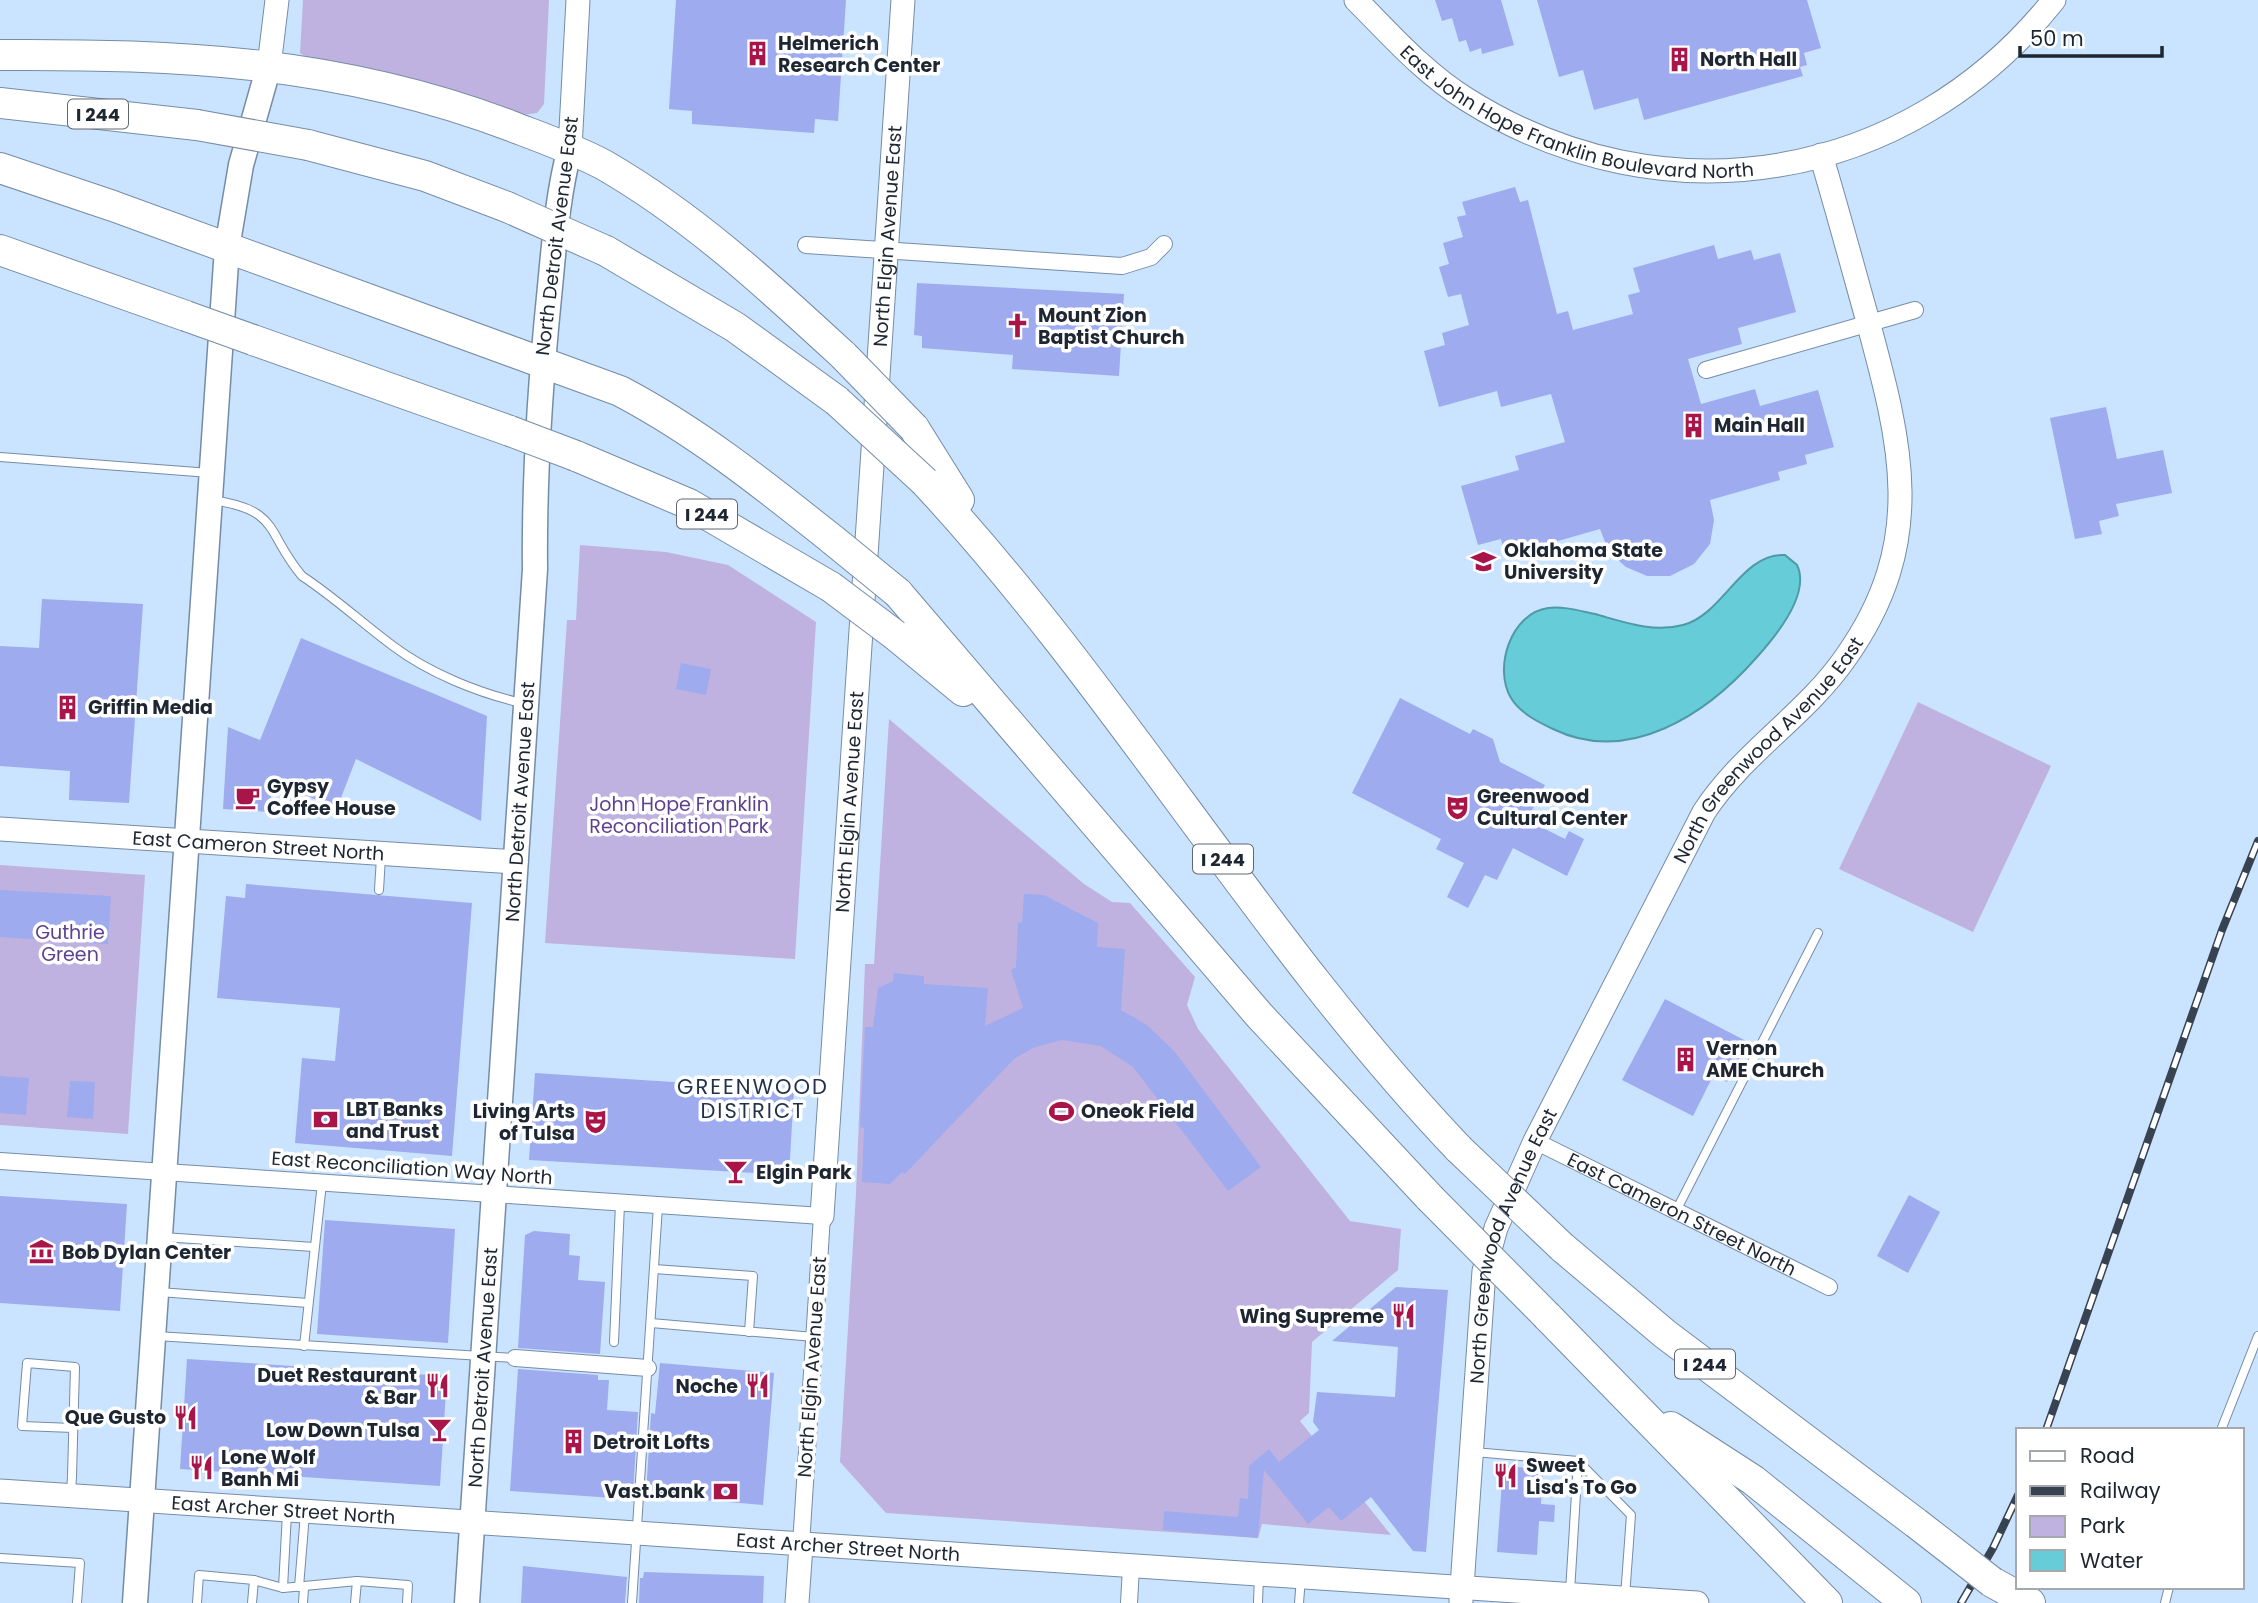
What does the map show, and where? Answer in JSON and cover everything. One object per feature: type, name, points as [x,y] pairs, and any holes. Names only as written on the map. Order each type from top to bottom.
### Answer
[{"type":"highway","points":[[0,55],[136,55],[269,66],[366,83],[432,100],[570,148],[634,184],[718,242],[844,356],[914,428],[996,560]]},
{"type":"highway","name":"I 244","points":[[0,103],[197,125],[308,145],[425,176],[507,207],[606,251],[735,327],[837,401],[925,482],[996,560],[1323,992],[1381,1063],[1459,1149],[1562,1247],[1665,1334],[2017,1603]]},
{"type":"highway","points":[[0,168],[543,361],[620,391],[690,431],[749,473],[898,593],[1126,859]]},
{"type":"highway","name":"I 244","points":[[0,250],[576,456],[689,504],[831,587],[895,635],[987,713],[1126,859],[1259,1015],[1430,1198],[1827,1603]]},
{"type":"highway","points":[[1628,1399],[1753,1480],[1906,1603]]},
{"type":"highway","points":[[1992,1582],[2029,1603]]},
{"type":"main road","points":[[135,1603],[227,248],[241,165],[269,66]]},
{"type":"main road","name":"North Detroit Avenue East","points":[[467,1603],[526,704],[543,361],[561,182],[570,148]]},
{"type":"street","points":[[269,66],[277,0]]},
{"type":"street","name":"North Detroit Avenue East","points":[[570,148],[578,0]]},
{"type":"street","name":"North Elgin Avenue East","points":[[797,1603],[904,0]]},
{"type":"street","name":"East John Hope Franklin Boulevard North","points":[[1356,0],[1426,70],[1450,89],[1503,121],[1555,146],[1600,159],[1681,171],[1744,170],[1789,164],[1821,155]]},
{"type":"street","points":[[1821,155],[1864,144],[1892,132],[1951,98],[2007,52],[2054,0]]},
{"type":"street","name":"North Greenwood Avenue East","points":[[1462,1595],[1484,1271],[1496,1228],[1535,1141],[1708,806],[1745,759],[1827,683],[1854,646],[1879,596],[1898,528],[1900,472],[1893,414],[1821,155]]},
{"type":"street","points":[[806,245],[1122,266],[1151,257],[1164,244]]},
{"type":"street","points":[[1706,370],[1915,310]]},
{"type":"street","name":"East Cameron Street North","points":[[0,829],[516,862]]},
{"type":"street","name":"East Cameron Street North","points":[[1535,1141],[1829,1287]]},
{"type":"street","name":"East Reconciliation Way North","points":[[0,1161],[822,1216]]},
{"type":"street","points":[[515,1358],[648,1368]]},
{"type":"street","name":"East Archer Street North","points":[[0,1492],[1301,1577],[1462,1595],[1570,1594],[1698,1603]]},
{"type":"street","points":[[1129,1603],[1131,1567]]},
{"type":"lane","points":[[0,457],[211,473]]},
{"type":"lane","points":[[209,499],[244,506],[268,520],[290,561],[302,576],[395,647],[426,667],[496,697],[526,704]]},
{"type":"lane","points":[[379,890],[381,854]]},
{"type":"lane","points":[[1675,1212],[1818,933]]},
{"type":"lane","points":[[304,1346],[322,1183]]},
{"type":"lane","points":[[614,1342],[620,1203]]},
{"type":"lane","points":[[632,1603],[658,1206]]},
{"type":"lane","points":[[160,1237],[314,1247]]},
{"type":"lane","points":[[654,1269],[754,1276],[749,1332]]},
{"type":"lane","points":[[156,1292],[308,1303]]},
{"type":"lane","points":[[651,1323],[814,1337]]},
{"type":"lane","points":[[153,1336],[515,1358]]},
{"type":"lane","points":[[2222,1428],[2258,1336]]},
{"type":"lane","points":[[71,1496],[75,1367],[27,1363],[22,1426],[73,1428]]},
{"type":"lane","points":[[1471,1452],[1578,1461],[1631,1515],[1625,1598]]},
{"type":"lane","points":[[1570,1594],[1578,1461]]},
{"type":"lane","points":[[283,1588],[296,1511]]},
{"type":"lane","points":[[296,1511],[303,1603]]},
{"type":"lane","points":[[0,1558],[79,1563],[77,1603]]},
{"type":"lane","points":[[197,1603],[199,1575],[254,1580],[283,1588],[357,1581],[408,1585],[407,1603]]},
{"type":"lane","points":[[1258,1603],[1259,1575]]},
{"type":"lane","points":[[1299,1603],[1301,1577]]},
{"type":"lane","points":[[252,1603],[254,1580]]},
{"type":"lane","points":[[355,1603],[357,1581]]},
{"type":"green space","points":[[303,0],[549,0],[544,104],[537,113],[516,116],[313,62],[300,53]]},
{"type":"green space","name":"John Hope Franklin Reconciliation Park","points":[[580,545],[666,552],[728,565],[816,622],[795,959],[545,943],[567,620],[576,620]]},
{"type":"green space","points":[[1918,702],[2051,766],[1973,932],[1839,869]]},
{"type":"green space","name":"Oneok Field","points":[[889,719],[1084,884],[1112,902],[1130,903],[1195,977],[1187,1005],[1198,1029],[1350,1221],[1401,1229],[1398,1270],[1312,1342],[1309,1413],[1300,1421],[1391,1535],[1262,1524],[1258,1538],[886,1513],[840,1462],[856,1193],[865,964],[874,964]]},
{"type":"green space","name":"Guthrie Green","points":[[0,865],[145,875],[128,1134],[0,1125]]},
{"type":"water","points":[[1785,555],[1797,565],[1800,576],[1799,589],[1789,614],[1773,638],[1737,678],[1691,715],[1638,738],[1610,741],[1582,739],[1535,720],[1524,713],[1511,698],[1506,686],[1505,658],[1515,631],[1535,612],[1560,608],[1650,627],[1683,625],[1710,610],[1756,564],[1770,557]]},
{"type":"building","name":"Helmerich Research Center","points":[[676,0],[846,0],[838,121],[815,119],[814,133],[692,124],[692,111],[669,109]]},
{"type":"building","points":[[1435,0],[1501,0],[1514,45],[1482,54],[1481,48],[1470,52],[1466,40],[1459,42],[1452,18],[1442,21]]},
{"type":"building","name":"North Hall","points":[[1537,0],[1807,0],[1821,48],[1804,53],[1807,65],[1800,67],[1803,76],[1644,120],[1638,98],[1594,110],[1583,70],[1559,77]]},
{"type":"building","name":"Main Hall","points":[[1515,187],[1520,202],[1528,200],[1557,314],[1568,311],[1573,330],[1633,314],[1628,295],[1640,292],[1633,268],[1714,245],[1718,259],[1751,250],[1754,260],[1780,253],[1796,312],[1738,328],[1742,344],[1688,359],[1701,404],[1755,389],[1760,406],[1818,390],[1834,447],[1805,455],[1807,464],[1778,472],[1780,480],[1710,500],[1714,520],[1710,544],[1694,564],[1670,576],[1647,576],[1626,567],[1609,552],[1600,529],[1537,547],[1536,539],[1503,548],[1501,539],[1478,545],[1461,486],[1519,470],[1515,456],[1565,442],[1551,394],[1501,407],[1497,391],[1439,407],[1424,351],[1445,345],[1442,333],[1469,325],[1461,294],[1448,297],[1439,267],[1449,264],[1443,243],[1463,237],[1457,217],[1466,215],[1462,202]]},
{"type":"building","name":"Mount Zion Baptist Church","points":[[917,283],[1124,294],[1119,376],[1012,369],[1013,355],[922,348],[922,336],[914,335]]},
{"type":"building","points":[[2106,407],[2117,459],[2163,450],[2172,493],[2116,504],[2119,516],[2099,521],[2102,534],[2075,539],[2050,418]]},
{"type":"building","name":"Griffin Media","points":[[42,599],[143,604],[129,803],[69,800],[70,771],[0,766],[0,646],[39,648]]},
{"type":"building","points":[[301,638],[487,716],[481,821],[356,759],[337,808],[272,782],[270,812],[223,809],[228,727],[260,740]]},
{"type":"building","points":[[681,663],[711,669],[706,695],[676,689]]},
{"type":"building","name":"Greenwood Cultural Center","points":[[1400,698],[1470,734],[1473,729],[1493,739],[1500,762],[1545,785],[1527,820],[1565,839],[1569,831],[1584,839],[1567,876],[1513,848],[1497,880],[1485,875],[1468,908],[1447,897],[1464,863],[1436,849],[1441,839],[1352,793]]},
{"type":"building","points":[[246,884],[472,903],[452,1156],[295,1143],[302,1058],[335,1061],[340,1008],[217,998],[226,896],[245,898]]},
{"type":"building","points":[[0,890],[111,896],[108,944],[0,937]]},
{"type":"building","points":[[1024,894],[1044,895],[1098,923],[1097,947],[1125,949],[1121,1010],[1147,1025],[1175,1052],[1261,1167],[1228,1191],[1133,1067],[1101,1046],[1062,1040],[1035,1047],[1014,1059],[905,1174],[902,1172],[890,1184],[862,1182],[864,1128],[860,1127],[865,1027],[873,1027],[878,988],[893,981],[894,973],[924,976],[924,984],[988,988],[985,1026],[1023,1008],[1011,970],[1016,967],[1018,922],[1022,923]]},
{"type":"building","name":"Vernon AME Church","points":[[1665,999],[1748,1042],[1727,1082],[1713,1076],[1693,1116],[1622,1080]]},
{"type":"building","points":[[535,1073],[794,1090],[789,1175],[529,1160]]},
{"type":"building","points":[[0,1076],[29,1078],[26,1115],[0,1113]]},
{"type":"building","points":[[70,1081],[95,1082],[93,1119],[67,1117]]},
{"type":"building","points":[[1909,1195],[1940,1212],[1908,1273],[1877,1256]]},
{"type":"building","name":"Bob Dylan Center","points":[[0,1196],[127,1204],[120,1311],[0,1303]]},
{"type":"building","points":[[325,1220],[455,1229],[448,1343],[317,1334]]},
{"type":"building","points":[[534,1231],[570,1234],[569,1255],[580,1256],[578,1280],[605,1282],[600,1354],[518,1348],[525,1235]]},
{"type":"building","points":[[1396,1287],[1448,1290],[1426,1552],[1413,1551],[1371,1497],[1341,1521],[1329,1507],[1308,1524],[1264,1470],[1258,1538],[1163,1530],[1164,1511],[1238,1517],[1240,1498],[1248,1499],[1249,1466],[1269,1449],[1279,1462],[1319,1430],[1313,1422],[1317,1392],[1395,1397],[1398,1347],[1332,1341]]},
{"type":"building","points":[[187,1359],[447,1376],[440,1486],[180,1469]]},
{"type":"building","points":[[660,1363],[774,1373],[763,1505],[646,1495],[651,1413],[655,1414]]},
{"type":"building","points":[[518,1369],[598,1375],[598,1380],[609,1380],[607,1410],[638,1412],[633,1494],[629,1494],[629,1499],[510,1491]]},
{"type":"building","points":[[1503,1466],[1543,1469],[1541,1504],[1555,1505],[1554,1522],[1539,1521],[1537,1555],[1497,1552]]},
{"type":"building","points":[[523,1566],[627,1577],[625,1603],[521,1603]]},
{"type":"building","points":[[644,1572],[764,1576],[763,1603],[639,1603],[640,1578],[643,1578]]},
{"type":"railway","points":[[2047,1428],[2222,930],[2258,841]]},
{"type":"railway","points":[[1961,1603],[1993,1548],[2016,1499]]},
{"type":"place","name":"Helmerich Research Center","points":[[758,54]]},
{"type":"place","name":"North Hall","points":[[1680,59]]},
{"type":"place","name":"Mount Zion Baptist Church","points":[[1018,326]]},
{"type":"place","name":"Main Hall","points":[[1694,425]]},
{"type":"place","name":"Oklahoma State University","points":[[1484,561]]},
{"type":"place","name":"Griffin Media","points":[[68,707]]},
{"type":"place","name":"Gypsy Coffee House","points":[[247,797]]},
{"type":"place","name":"Greenwood Cultural Center","points":[[1457,807]]},
{"type":"place","name":"Vernon AME Church","points":[[1686,1059]]},
{"type":"place","name":"Oneok Field","points":[[1061,1111]]},
{"type":"place","name":"LBT Banks and Trust","points":[[326,1120]]},
{"type":"place","name":"Living Arts of Tulsa","points":[[595,1122]]},
{"type":"place","name":"Elgin Park","points":[[736,1172]]},
{"type":"place","name":"Bob Dylan Center","points":[[42,1252]]},
{"type":"place","name":"Wing Supreme","points":[[1404,1316]]},
{"type":"place","name":"Duet Restaurant & Bar","points":[[437,1386]]},
{"type":"place","name":"Noche","points":[[758,1386]]},
{"type":"place","name":"Que Gusto","points":[[186,1417]]},
{"type":"place","name":"Low Down Tulsa","points":[[440,1430]]},
{"type":"place","name":"Detroit Lofts","points":[[573,1442]]},
{"type":"place","name":"Lone Wolf Banh Mi","points":[[201,1468]]},
{"type":"place","name":"Sweet Lisa's To Go","points":[[1506,1476]]},
{"type":"place","name":"Vast.bank","points":[[725,1491]]},
{"type":"district","name":"GREENWOOD DISTRICT","points":[[753,1098]]}]
